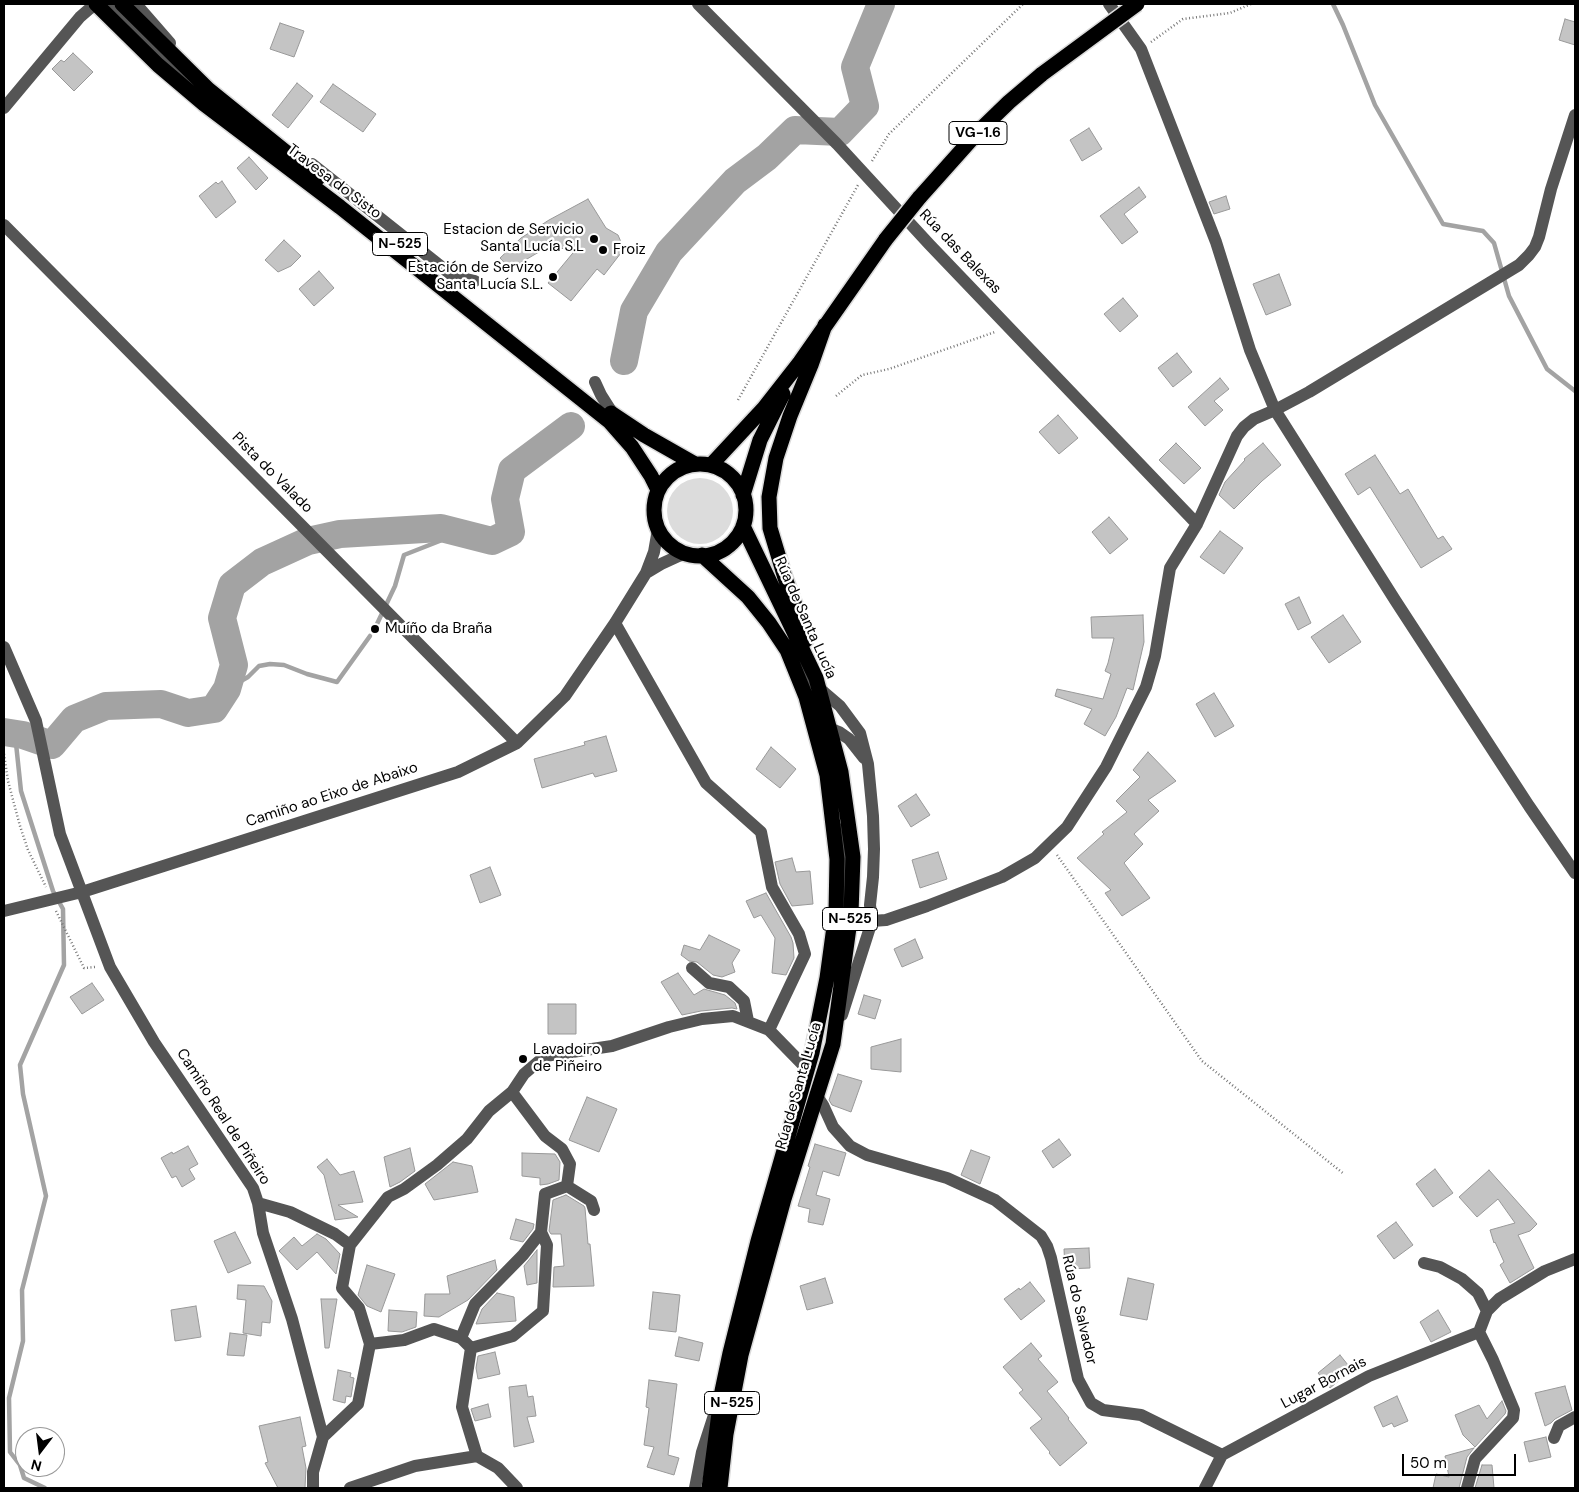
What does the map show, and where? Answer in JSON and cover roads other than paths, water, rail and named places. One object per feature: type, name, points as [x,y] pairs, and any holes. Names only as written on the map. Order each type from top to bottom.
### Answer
[{"type":"highway","name":"Travesa do Sisto","points":[[95,4],[158,66],[204,104],[347,213],[610,422],[632,447],[658,490]]},
{"type":"highway","name":"Travesa do Sisto","points":[[122,4],[180,63],[245,120],[613,414],[644,435],[695,464]]},
{"type":"highway","name":"VG-1.6","points":[[711,465],[764,408],[800,362],[886,239],[919,198],[978,132],[1042,74],[1136,4]]},
{"type":"highway","points":[[808,661],[805,632],[785,578],[770,528],[769,497],[776,458],[790,416],[812,366],[825,325]]},
{"type":"highway","name":"VG-1.6","points":[[743,494],[760,440],[800,362]]},
{"type":"highway","name":"N-525","points":[[658,490],[667,477],[680,468],[695,464],[711,465],[725,471],[736,481],[743,494],[746,510],[743,526]]},
{"type":"highway","points":[[658,490],[654,502],[654,516],[658,529],[674,548],[686,553],[702,555],[715,553],[727,547],[736,538],[743,526]]},
{"type":"highway","name":"Rúa de Santa Lucía","points":[[720,1488],[726,1434],[741,1355],[784,1199],[833,1044],[851,913],[854,858],[841,772],[819,688],[808,661],[743,526]]},
{"type":"highway","name":"Rúa de Santa Lucía","points":[[702,555],[748,597],[769,623],[787,650],[806,697],[828,775],[837,859],[836,912],[832,944],[812,1053],[758,1241],[722,1391],[709,1488]]},
{"type":"street","points":[[4,108],[80,18],[95,4]]},
{"type":"street","points":[[110,4],[191,83],[204,104]]},
{"type":"street","points":[[136,4],[169,41],[180,63]]},
{"type":"street","name":"Rúa das Balexas","points":[[698,4],[837,144],[929,244],[1197,524]]},
{"type":"street","points":[[1109,4],[1141,49],[1216,242],[1250,350],[1276,410],[1395,600],[1575,874]]},
{"type":"street","points":[[872,921],[886,920],[1002,877],[1035,858],[1067,827],[1106,767],[1146,687],[1155,656],[1170,568],[1197,524],[1237,436],[1254,419],[1276,410],[1309,392],[1519,265],[1532,251],[1539,237],[1551,189],[1575,115]]},
{"type":"street","points":[[245,120],[265,126],[453,276],[475,281]]},
{"type":"street","name":"Pista do Valado","points":[[4,225],[517,743]]},
{"type":"street","points":[[595,382],[613,414]]},
{"type":"street","points":[[646,573],[654,552],[658,529]]},
{"type":"street","points":[[646,573],[686,553]]},
{"type":"street","name":"Camiño ao Eixo de Abaixo","points":[[4,910],[54,906],[67,896],[458,772],[517,743],[565,696],[615,623],[646,573]]},
{"type":"street","points":[[615,623],[706,783],[761,832],[772,887],[799,934],[805,954],[769,1030]]},
{"type":"street","name":"Camiño Real de Piñeiro","points":[[4,647],[36,720],[60,834],[110,967],[154,1042],[253,1188],[258,1203],[263,1233],[292,1318],[324,1436]]},
{"type":"street","points":[[787,650],[806,674],[824,726],[828,726],[849,739],[858,748],[868,764]]},
{"type":"street","points":[[819,688],[840,706],[860,732],[868,764],[873,816],[874,849],[870,905],[872,921],[833,1044]]},
{"type":"street","points":[[832,944],[840,929],[845,906],[846,880],[839,800],[826,740],[828,726],[837,719],[855,725]]},
{"type":"street","points":[[692,968],[709,983],[729,987],[744,1001],[748,1021]]},
{"type":"street","points":[[313,1488],[313,1472],[324,1436],[358,1404],[370,1344],[358,1308],[342,1288],[350,1245],[388,1197],[404,1189],[437,1165],[467,1139],[489,1111],[512,1092],[524,1074],[545,1056],[612,1046],[669,1027],[702,1019],[733,1016],[769,1030],[807,1069]]},
{"type":"street","points":[[512,1092],[546,1136],[562,1149],[570,1164],[567,1186]]},
{"type":"street","name":"Rúa do Salvador","points":[[816,1096],[824,1105],[833,1127],[850,1146],[866,1155],[947,1178],[995,1200],[1041,1236],[1048,1246],[1078,1379],[1091,1403],[1103,1410],[1141,1415],[1222,1455]]},
{"type":"street","points":[[567,1186],[591,1201],[594,1210]]},
{"type":"street","points":[[471,1348],[513,1336],[544,1311],[547,1245],[541,1232],[545,1194],[567,1186]]},
{"type":"street","points":[[258,1203],[290,1212],[336,1234],[350,1245]]},
{"type":"street","points":[[461,1338],[475,1304],[523,1255],[541,1232]]},
{"type":"street","points":[[1466,1488],[1476,1459],[1513,1418],[1514,1410],[1479,1332],[1488,1311],[1499,1299],[1545,1271],[1575,1259]]},
{"type":"street","points":[[1424,1263],[1440,1267],[1462,1279],[1478,1293],[1488,1311]]},
{"type":"street","points":[[370,1344],[404,1340],[434,1329],[461,1338],[471,1348]]},
{"type":"street","name":"Lugar Bornais","points":[[1222,1455],[1369,1376],[1479,1332]]},
{"type":"street","points":[[471,1348],[462,1407],[477,1456]]},
{"type":"street","name":"Rúa de Santa Lucía","points":[[695,1488],[702,1452],[722,1391]]},
{"type":"street","points":[[1554,1438],[1559,1426],[1575,1417]]},
{"type":"street","points":[[1205,1488],[1222,1455]]},
{"type":"street","points":[[350,1488],[416,1466],[477,1456],[498,1468],[517,1488]]},
{"type":"waterway","points":[[624,361],[634,311],[669,252],[735,181],[767,157],[795,130],[840,132],[865,106],[855,67],[881,4]]},
{"type":"waterway","points":[[1333,4],[1375,105],[1443,224],[1483,231],[1494,243],[1509,296],[1547,369],[1575,391]]},
{"type":"waterway","points":[[4,732],[23,735],[52,745],[74,719],[106,706],[161,704],[188,713],[214,709],[227,689],[234,665],[222,618],[232,585],[262,562],[308,541],[340,534],[441,528],[492,541],[511,532],[505,499],[512,470],[571,426]]},
{"type":"waterway","points":[[377,624],[395,586],[404,555],[460,533]]},
{"type":"waterway","points":[[227,689],[248,677],[259,666],[270,664],[284,665],[307,674],[337,682],[370,636]]},
{"type":"waterway","points":[[15,734],[21,791],[53,891],[63,909],[64,965],[20,1065],[23,1094],[46,1196],[22,1290],[23,1341],[9,1398],[10,1452],[20,1465],[24,1478],[45,1488]]},
{"type":"place","name":"Estacion de Servicio Santa Lucía S.L","points":[[594,239]]},
{"type":"place","name":"Froiz","points":[[603,250]]},
{"type":"place","name":"Estación de Servizo Santa Lucía S.L.","points":[[553,277]]},
{"type":"place","name":"Muíño da Braña","points":[[375,629]]},
{"type":"place","name":"Lavadoiro de Piñeiro","points":[[523,1059]]}]
